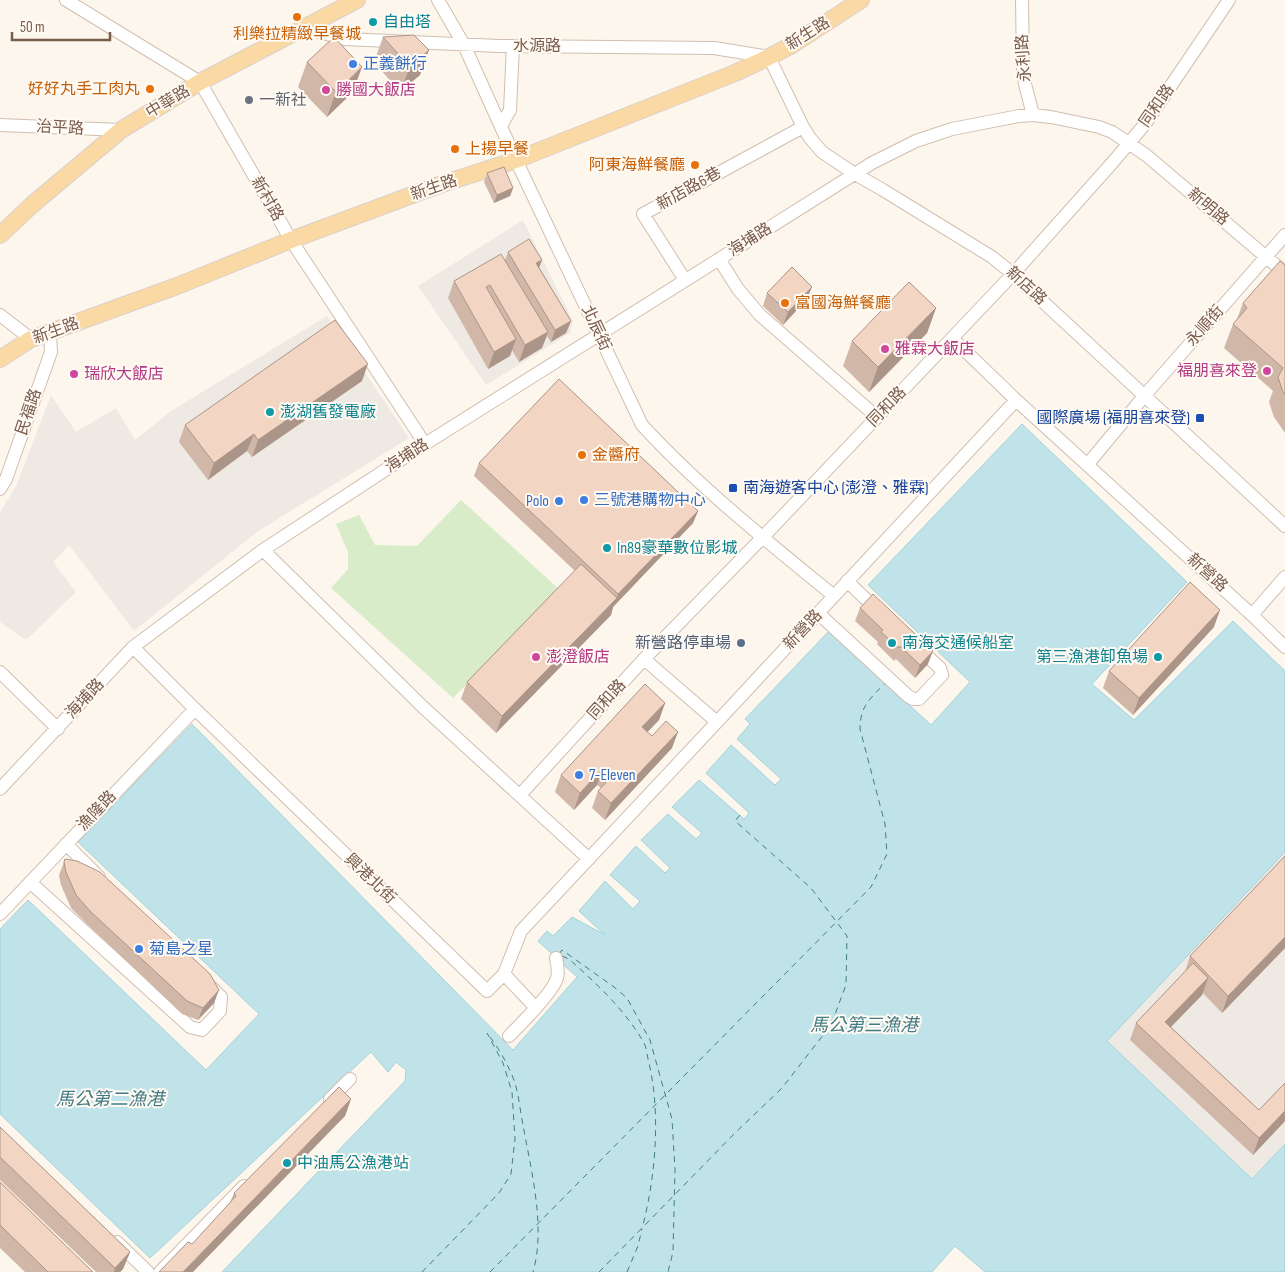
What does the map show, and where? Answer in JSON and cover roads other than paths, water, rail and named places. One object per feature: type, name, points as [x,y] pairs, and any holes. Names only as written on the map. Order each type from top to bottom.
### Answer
[{"type":"main road","name":"中華路","points":[[0,235],[33,204],[121,130],[200,82],[357,0]]},
{"type":"main road","name":"新生路","points":[[0,359],[31,338],[50,333],[178,286],[291,240],[516,160],[769,58],[860,0]]},
{"type":"street","name":"新村路","points":[[66,0],[200,82],[291,240],[425,444]]},
{"type":"street","name":"北辰街","points":[[438,0],[464,45],[516,160],[642,426],[672,458],[763,538],[834,596]]},
{"type":"street","name":"永利路","points":[[1022,0],[1023,68],[1033,115]]},
{"type":"street","name":"同和路","points":[[520,795],[644,659],[763,538],[953,339],[1130,143],[1145,124],[1229,0]]},
{"type":"street","name":"水源路","points":[[304,28],[346,39],[464,45],[714,48],[769,58]]},
{"type":"street","points":[[501,126],[510,110],[513,46]]},
{"type":"street","name":"新店路","points":[[769,58],[810,138],[822,152],[992,257],[1145,395],[1285,526]]},
{"type":"street","name":"新明路","points":[[1033,115],[1099,127],[1112,132],[1130,143],[1285,273]]},
{"type":"street","name":"海埔路","points":[[0,789],[133,647],[263,550],[425,444],[882,158],[925,138],[972,124],[1033,115]]},
{"type":"street","name":"治平路","points":[[0,125],[121,130]]},
{"type":"street","name":"新店路6巷","points":[[685,280],[643,214],[804,127]]},
{"type":"street","name":"永順街","points":[[1088,464],[1145,395],[1285,235]]},
{"type":"street","points":[[719,259],[738,289],[760,315],[877,417]]},
{"type":"street","points":[[0,315],[31,338]]},
{"type":"street","name":"民福路","points":[[0,489],[6,479],[51,352],[50,333]]},
{"type":"street","name":"新營路","points":[[953,339],[1016,400],[1088,464],[1285,647]]},
{"type":"street","name":"新營路","points":[[589,859],[1016,400]]},
{"type":"street","points":[[263,550],[424,708],[589,859]]},
{"type":"street","points":[[1252,615],[1285,577]]},
{"type":"street","points":[[847,581],[891,623]]},
{"type":"street","points":[[818,613],[887,681],[913,699],[919,698],[942,674],[940,668],[905,636]]},
{"type":"street","name":"興港北街","points":[[133,647],[486,992],[504,974],[521,931],[589,859]]},
{"type":"street","points":[[644,659],[717,722]]},
{"type":"street","points":[[0,672],[58,729]]},
{"type":"street","name":"漁隆路","points":[[0,914],[195,709]]},
{"type":"street","points":[[66,844],[108,886]]},
{"type":"street","points":[[30,882],[190,1027],[202,1030],[220,1011],[221,997],[200,976]]},
{"type":"street","points":[[510,1036],[536,1008],[555,982],[558,976],[556,958]]},
{"type":"street","points":[[504,974],[536,1008]]},
{"type":"street","points":[[323,1106],[350,1079]]},
{"type":"street","points":[[160,1272],[255,1175]]},
{"type":"street","points":[[106,1231],[148,1272]]},
{"type":"water","name":"馬公第三漁港","points":[[1022,424],[1187,582],[1092,684],[1134,720],[1233,621],[1285,671],[1285,852],[1107,1041],[1252,1179],[1285,1144],[1285,1272],[985,1272],[955,1246],[932,1272],[222,1272],[405,1081],[406,1070],[396,1062],[388,1072],[371,1052],[150,1258],[0,1114],[0,929],[28,900],[206,1070],[259,1014],[78,842],[192,724],[513,1050],[577,977],[538,941],[547,931],[553,936],[572,917],[605,935],[579,911],[605,881],[633,909],[640,901],[610,875],[636,846],[665,873],[670,868],[641,840],[668,814],[696,839],[702,833],[672,807],[699,780],[744,819],[749,813],[706,773],[731,745],[775,785],[781,779],[737,739],[750,724],[745,719],[829,631],[931,725],[970,682],[868,585]]},
{"type":"place","name":"利樂拉精緻早餐城","points":[[297,17]]},
{"type":"place","name":"自由塔","points":[[373,22]]},
{"type":"place","name":"正義餅行","points":[[353,64]]},
{"type":"place","name":"好好丸手工肉丸","points":[[150,89]]},
{"type":"place","name":"勝國大飯店","points":[[326,90]]},
{"type":"place","name":"一新社","points":[[249,100]]},
{"type":"place","name":"上揚早餐","points":[[455,149]]},
{"type":"place","name":"阿東海鮮餐廳","points":[[695,165]]},
{"type":"place","name":"富國海鮮餐廳","points":[[785,303]]},
{"type":"place","name":"雅霖大飯店","points":[[885,349]]},
{"type":"place","name":"福朋喜來登","points":[[1267,371]]},
{"type":"place","name":"瑞欣大飯店","points":[[74,374]]},
{"type":"place","name":"澎湖舊發電廠","points":[[270,412]]},
{"type":"place","name":"國際廣場 (福朋喜來登)","points":[[1200,418]]},
{"type":"place","name":"金醬府","points":[[582,455]]},
{"type":"place","name":"南海遊客中心 (澎澄、雅霖)","points":[[733,488]]},
{"type":"place","name":"三號港購物中心","points":[[584,500]]},
{"type":"place","name":"Polo","points":[[559,501]]},
{"type":"place","name":"In89豪華數位影城","points":[[607,548]]},
{"type":"place","name":"新營路停車場","points":[[741,643]]},
{"type":"place","name":"南海交通候船室","points":[[892,643]]},
{"type":"place","name":"澎澄飯店","points":[[536,657]]},
{"type":"place","name":"第三漁港卸魚場","points":[[1158,657]]},
{"type":"place","name":"7-Eleven","points":[[579,775]]},
{"type":"place","name":"菊島之星","points":[[139,949]]},
{"type":"place","name":"中油馬公漁港站","points":[[287,1163]]},
{"type":"water label","name":"馬公第二漁港","points":[[110,1099]]}]
